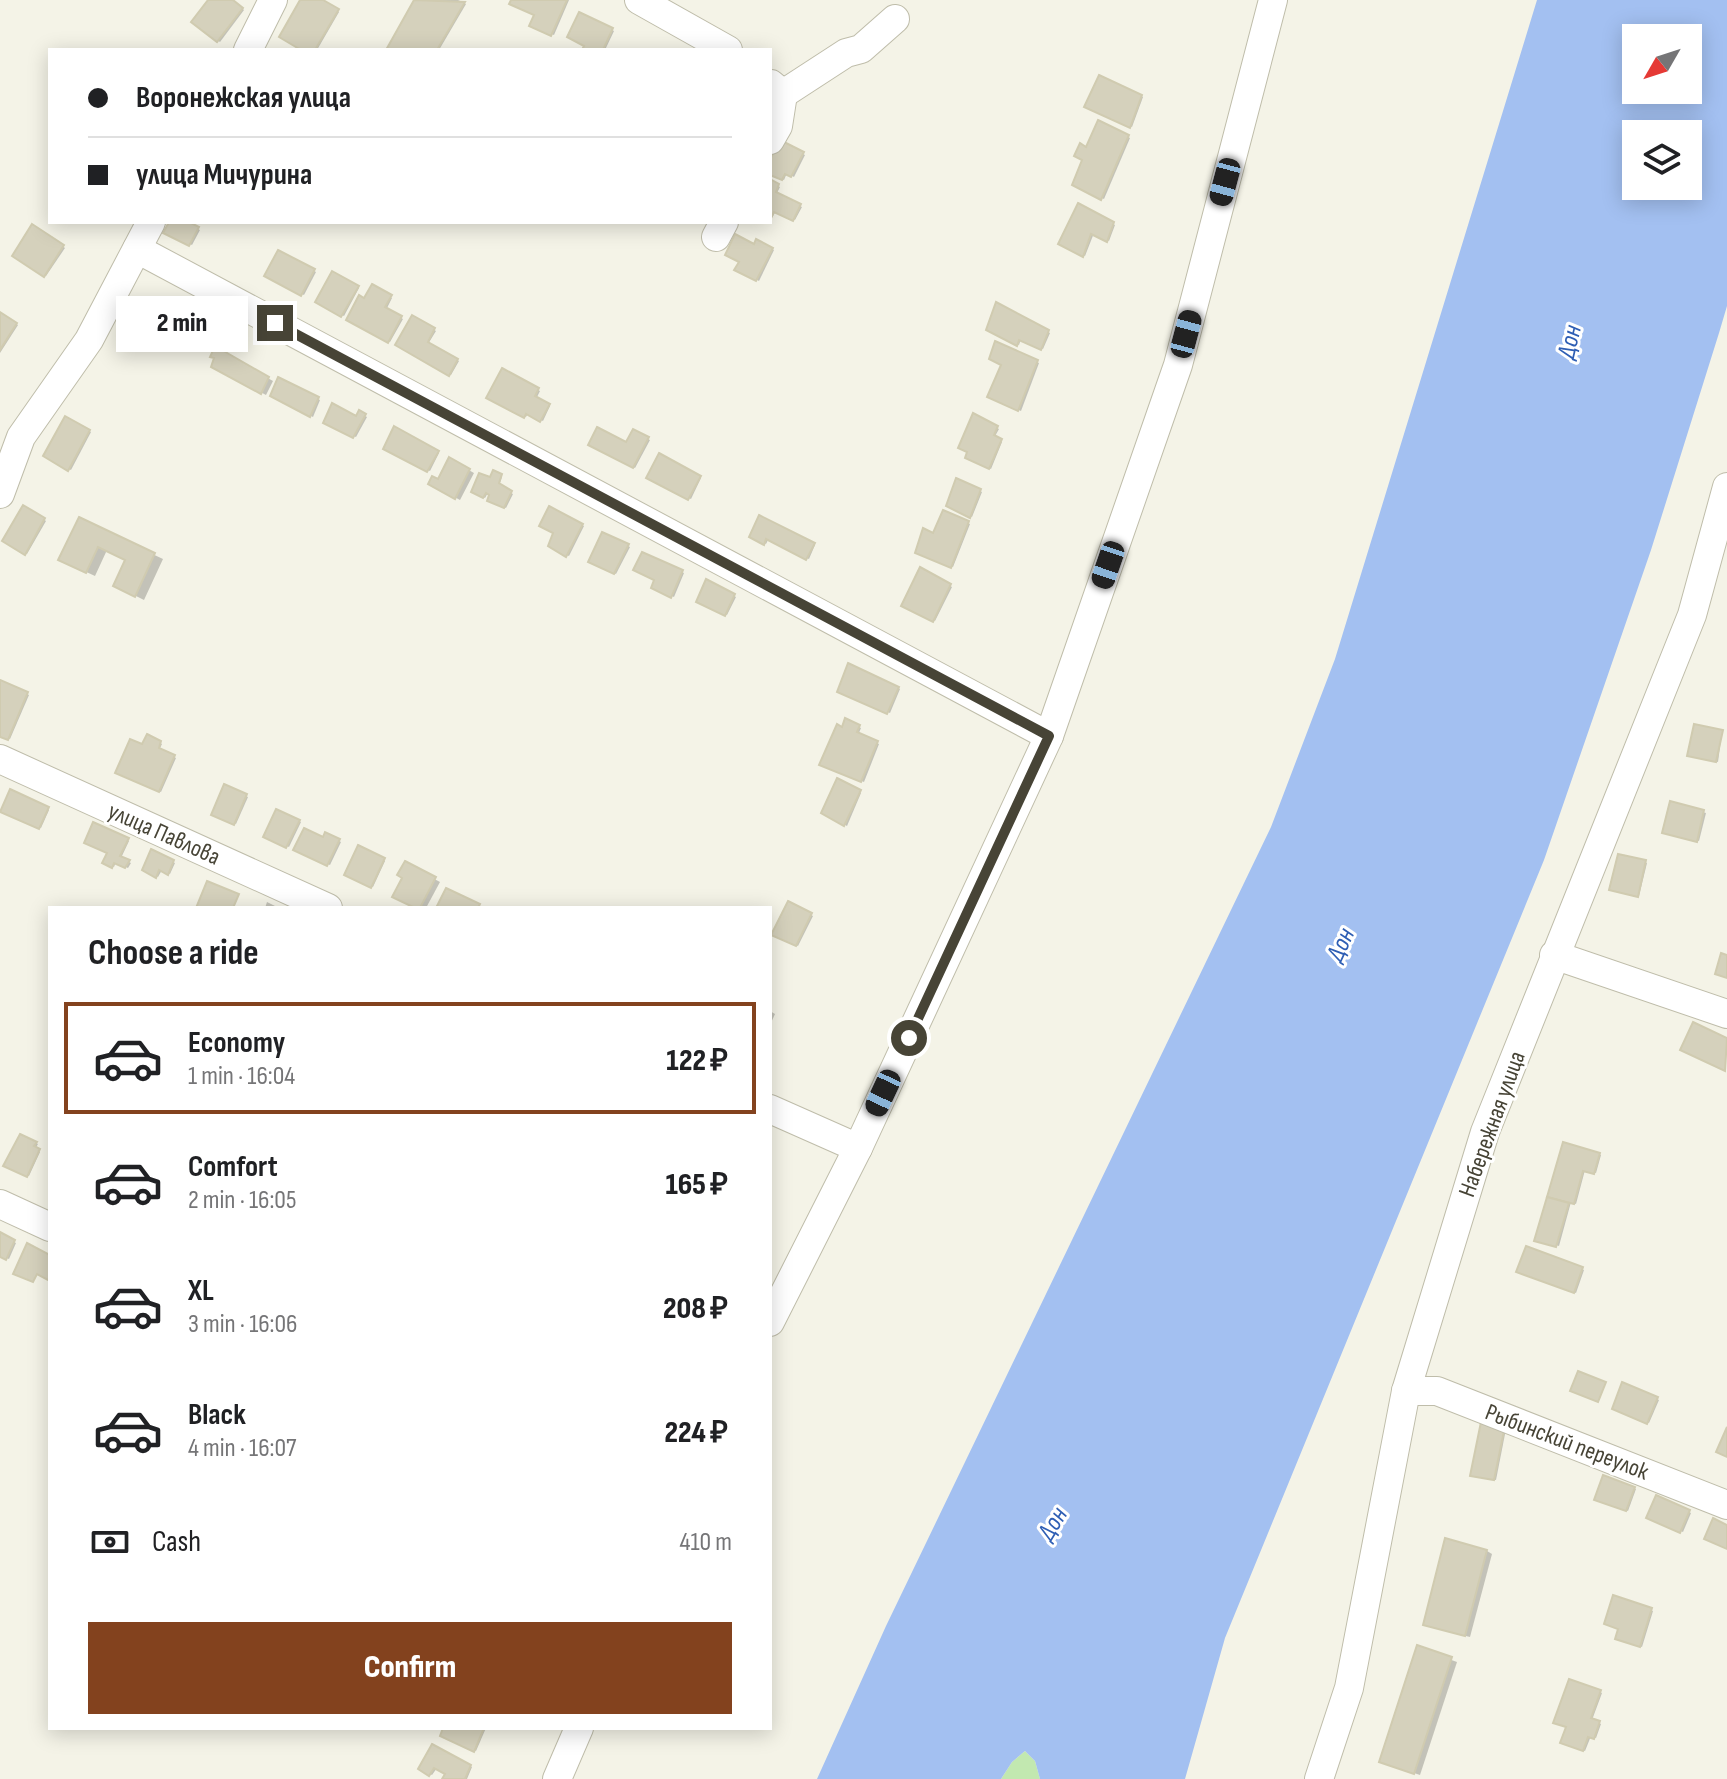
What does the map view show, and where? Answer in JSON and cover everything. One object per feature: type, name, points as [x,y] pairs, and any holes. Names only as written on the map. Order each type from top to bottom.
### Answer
[{"type":"street","points":[[249,48],[273,0]]},
{"type":"street","points":[[639,0],[724,48]]},
{"type":"street","points":[[772,1318],[858,1148],[1049,736],[1178,365],[1273,0]]},
{"type":"street","points":[[772,136],[778,126],[776,88],[846,53],[861,49],[895,19]]},
{"type":"street","points":[[0,494],[21,437],[89,340],[150,224]]},
{"type":"street","points":[[137,249],[1049,736]]},
{"type":"street","name":"Набережная улица","points":[[1319,1779],[1349,1688],[1406,1391],[1485,1132],[1692,615],[1721,528],[1727,487]]},
{"type":"street","name":"улица Павлова","points":[[0,759],[324,906]]},
{"type":"street","points":[[1554,955],[1727,1014]]},
{"type":"street","points":[[772,1110],[858,1148]]},
{"type":"street","points":[[0,1204],[48,1226]]},
{"type":"street","name":"Рыбинский переулок","points":[[1406,1391],[1437,1391],[1727,1505]]},
{"type":"street","points":[[557,1779],[578,1730]]},
{"type":"green space","points":[[1025,1751],[1035,1761],[1040,1779],[1001,1779],[1012,1762]]},
{"type":"water","name":"Дон","points":[[1537,0],[1727,0],[1727,306],[1719,333],[1651,550],[1544,860],[1225,1638],[1185,1779],[1040,1779],[1035,1761],[1025,1751],[1012,1762],[1001,1779],[817,1779],[886,1626],[1271,827],[1335,659]]},
{"type":"building","points":[[208,0],[233,0],[243,8],[217,42],[191,22]]},
{"type":"building","points":[[300,0],[323,0],[339,9],[316,48],[298,48],[279,37]]},
{"type":"building","points":[[414,0],[465,2],[438,48],[387,48]]},
{"type":"building","points":[[511,0],[567,0],[551,36],[529,26],[534,15],[509,4]]},
{"type":"building","points":[[579,12],[613,28],[604,48],[583,48],[567,37]]},
{"type":"building","points":[[1099,75],[1142,95],[1130,128],[1084,107]]},
{"type":"building","points":[[1098,120],[1129,135],[1101,200],[1072,185],[1082,160],[1074,156],[1080,143],[1086,147]]},
{"type":"building","points":[[780,140],[804,152],[791,177],[785,174],[782,180],[772,176],[772,155]]},
{"type":"building","points":[[772,180],[779,184],[776,192],[801,204],[793,221],[774,212],[772,216]]},
{"type":"building","points":[[1078,203],[1114,222],[1107,242],[1091,234],[1083,257],[1058,244]]},
{"type":"building","points":[[32,224],[64,245],[44,277],[12,256]]},
{"type":"building","points":[[168,224],[193,224],[199,227],[189,246],[163,233]]},
{"type":"building","points":[[735,234],[754,244],[756,239],[773,248],[756,281],[734,270],[739,262],[725,255]]},
{"type":"building","points":[[278,250],[315,269],[301,296],[264,276]]},
{"type":"building","points":[[332,271],[359,286],[341,317],[315,302]]},
{"type":"building","points":[[372,284],[392,295],[385,307],[402,316],[388,343],[346,320],[359,295],[364,298]]},
{"type":"building","points":[[996,302],[1049,330],[1041,350],[1019,340],[1017,346],[986,330]]},
{"type":"building","points":[[128,305],[145,314],[149,307],[169,317],[155,344],[118,325]]},
{"type":"building","points":[[0,312],[17,323],[0,350]]},
{"type":"building","points":[[412,315],[435,328],[428,342],[458,359],[449,376],[395,345]]},
{"type":"building","points":[[995,341],[1038,360],[1018,411],[987,397],[1001,365],[989,359]]},
{"type":"building","points":[[215,346],[269,377],[261,394],[211,367],[214,358],[210,357]]},
{"type":"building","points":[[502,368],[539,388],[535,396],[550,404],[540,422],[526,414],[524,418],[486,398]]},
{"type":"building","points":[[278,377],[319,397],[310,417],[270,396]]},
{"type":"building","points":[[332,403],[356,416],[359,410],[366,414],[353,438],[323,423]]},
{"type":"building","points":[[973,413],[998,426],[994,435],[1002,439],[989,469],[965,458],[967,452],[958,448]]},
{"type":"building","points":[[65,416],[90,430],[68,471],[43,456]]},
{"type":"building","points":[[394,426],[439,451],[427,472],[383,449]]},
{"type":"building","points":[[597,427],[626,442],[633,429],[649,437],[633,468],[588,445]]},
{"type":"building","points":[[659,453],[701,476],[688,500],[646,478]]},
{"type":"building","points":[[449,457],[470,469],[455,499],[428,484],[432,476],[438,479]]},
{"type":"building","points":[[493,470],[502,474],[499,483],[512,491],[504,508],[487,501],[489,495],[486,493],[483,498],[471,492],[479,473],[490,477]]},
{"type":"building","points":[[956,478],[981,489],[970,518],[946,506]]},
{"type":"building","points":[[23,505],[45,518],[25,555],[2,541]]},
{"type":"building","points":[[549,506],[583,524],[566,557],[548,546],[553,533],[539,526]]},
{"type":"building","points":[[943,510],[969,521],[951,568],[915,553],[923,528],[933,533]]},
{"type":"building","points":[[759,515],[815,543],[806,560],[766,539],[764,545],[749,537]]},
{"type":"building","points":[[79,517],[155,553],[135,597],[113,586],[125,560],[98,547],[86,573],[58,560]]},
{"type":"building","points":[[602,532],[629,544],[614,574],[588,562]]},
{"type":"building","points":[[642,552],[683,570],[671,598],[651,588],[654,580],[633,570]]},
{"type":"building","points":[[920,567],[951,584],[933,622],[901,606]]},
{"type":"building","points":[[706,579],[735,594],[725,616],[696,602]]},
{"type":"building","points":[[848,663],[899,687],[887,714],[837,692]]},
{"type":"building","points":[[0,680],[28,692],[8,740],[0,737]]},
{"type":"building","points":[[845,718],[860,725],[857,732],[878,741],[861,782],[819,765],[837,724],[842,727]]},
{"type":"building","points":[[1694,724],[1723,730],[1716,762],[1687,756]]},
{"type":"building","points":[[147,734],[161,741],[159,748],[175,755],[159,792],[115,773],[130,739],[142,744]]},
{"type":"building","points":[[837,778],[861,790],[844,826],[821,813]]},
{"type":"building","points":[[224,784],[247,794],[234,825],[211,815]]},
{"type":"building","points":[[10,789],[49,807],[39,829],[0,812]]},
{"type":"building","points":[[1670,801],[1704,810],[1697,842],[1662,833]]},
{"type":"building","points":[[276,809],[300,820],[286,848],[263,837]]},
{"type":"building","points":[[93,822],[129,838],[120,856],[130,860],[125,868],[114,863],[112,868],[102,863],[107,853],[84,843]]},
{"type":"building","points":[[304,828],[323,837],[325,832],[340,839],[327,866],[293,850]]},
{"type":"building","points":[[358,845],[385,858],[371,888],[344,875]]},
{"type":"building","points":[[151,849],[174,860],[168,875],[159,870],[156,878],[142,870]]},
{"type":"building","points":[[1618,854],[1646,860],[1638,897],[1609,890]]},
{"type":"building","points":[[405,861],[436,877],[421,906],[411,906],[392,897],[402,878],[397,875]]},
{"type":"building","points":[[207,881],[239,894],[234,906],[197,906]]},
{"type":"building","points":[[446,888],[480,904],[479,906],[437,906]]},
{"type":"building","points":[[788,901],[812,913],[796,946],[772,933]]},
{"type":"building","points":[[1721,953],[1727,955],[1727,978],[1715,974]]},
{"type":"building","points":[[1693,1022],[1727,1038],[1725,1071],[1680,1050]]},
{"type":"building","points":[[20,1134],[37,1142],[34,1146],[40,1149],[27,1177],[3,1166]]},
{"type":"building","points":[[1563,1142],[1600,1153],[1594,1174],[1583,1171],[1574,1204],[1547,1197]]},
{"type":"building","points":[[1547,1197],[1569,1203],[1556,1247],[1534,1241]]},
{"type":"building","points":[[0,1232],[15,1240],[6,1260],[0,1257]]},
{"type":"building","points":[[27,1243],[48,1254],[48,1280],[37,1274],[33,1282],[13,1274]]},
{"type":"building","points":[[1526,1246],[1583,1267],[1574,1293],[1516,1272]]},
{"type":"building","points":[[1578,1371],[1606,1382],[1598,1402],[1570,1391]]},
{"type":"building","points":[[1622,1382],[1658,1397],[1647,1424],[1612,1409]]},
{"type":"building","points":[[1481,1422],[1505,1426],[1494,1480],[1470,1476]]},
{"type":"building","points":[[1727,1427],[1727,1457],[1716,1452]]},
{"type":"building","points":[[1603,1475],[1635,1487],[1626,1511],[1594,1500]]},
{"type":"building","points":[[1656,1495],[1690,1510],[1680,1533],[1646,1518]]},
{"type":"building","points":[[1713,1518],[1727,1525],[1727,1549],[1704,1539]]},
{"type":"building","points":[[1445,1538],[1487,1550],[1465,1636],[1423,1625]]},
{"type":"building","points":[[1613,1595],[1652,1608],[1640,1647],[1615,1639],[1618,1629],[1604,1624]]},
{"type":"building","points":[[1417,1645],[1452,1657],[1414,1774],[1379,1762]]},
{"type":"building","points":[[1569,1679],[1601,1690],[1591,1718],[1600,1721],[1594,1739],[1588,1737],[1583,1751],[1560,1743],[1566,1727],[1553,1723]]},
{"type":"building","points":[[442,1730],[483,1730],[474,1752],[440,1736]]},
{"type":"building","points":[[432,1744],[471,1765],[465,1779],[442,1779],[445,1774],[434,1768],[429,1776],[418,1769]]},
{"type":"route","points":[[275,323],[1049,736],[909,1038]]}]
